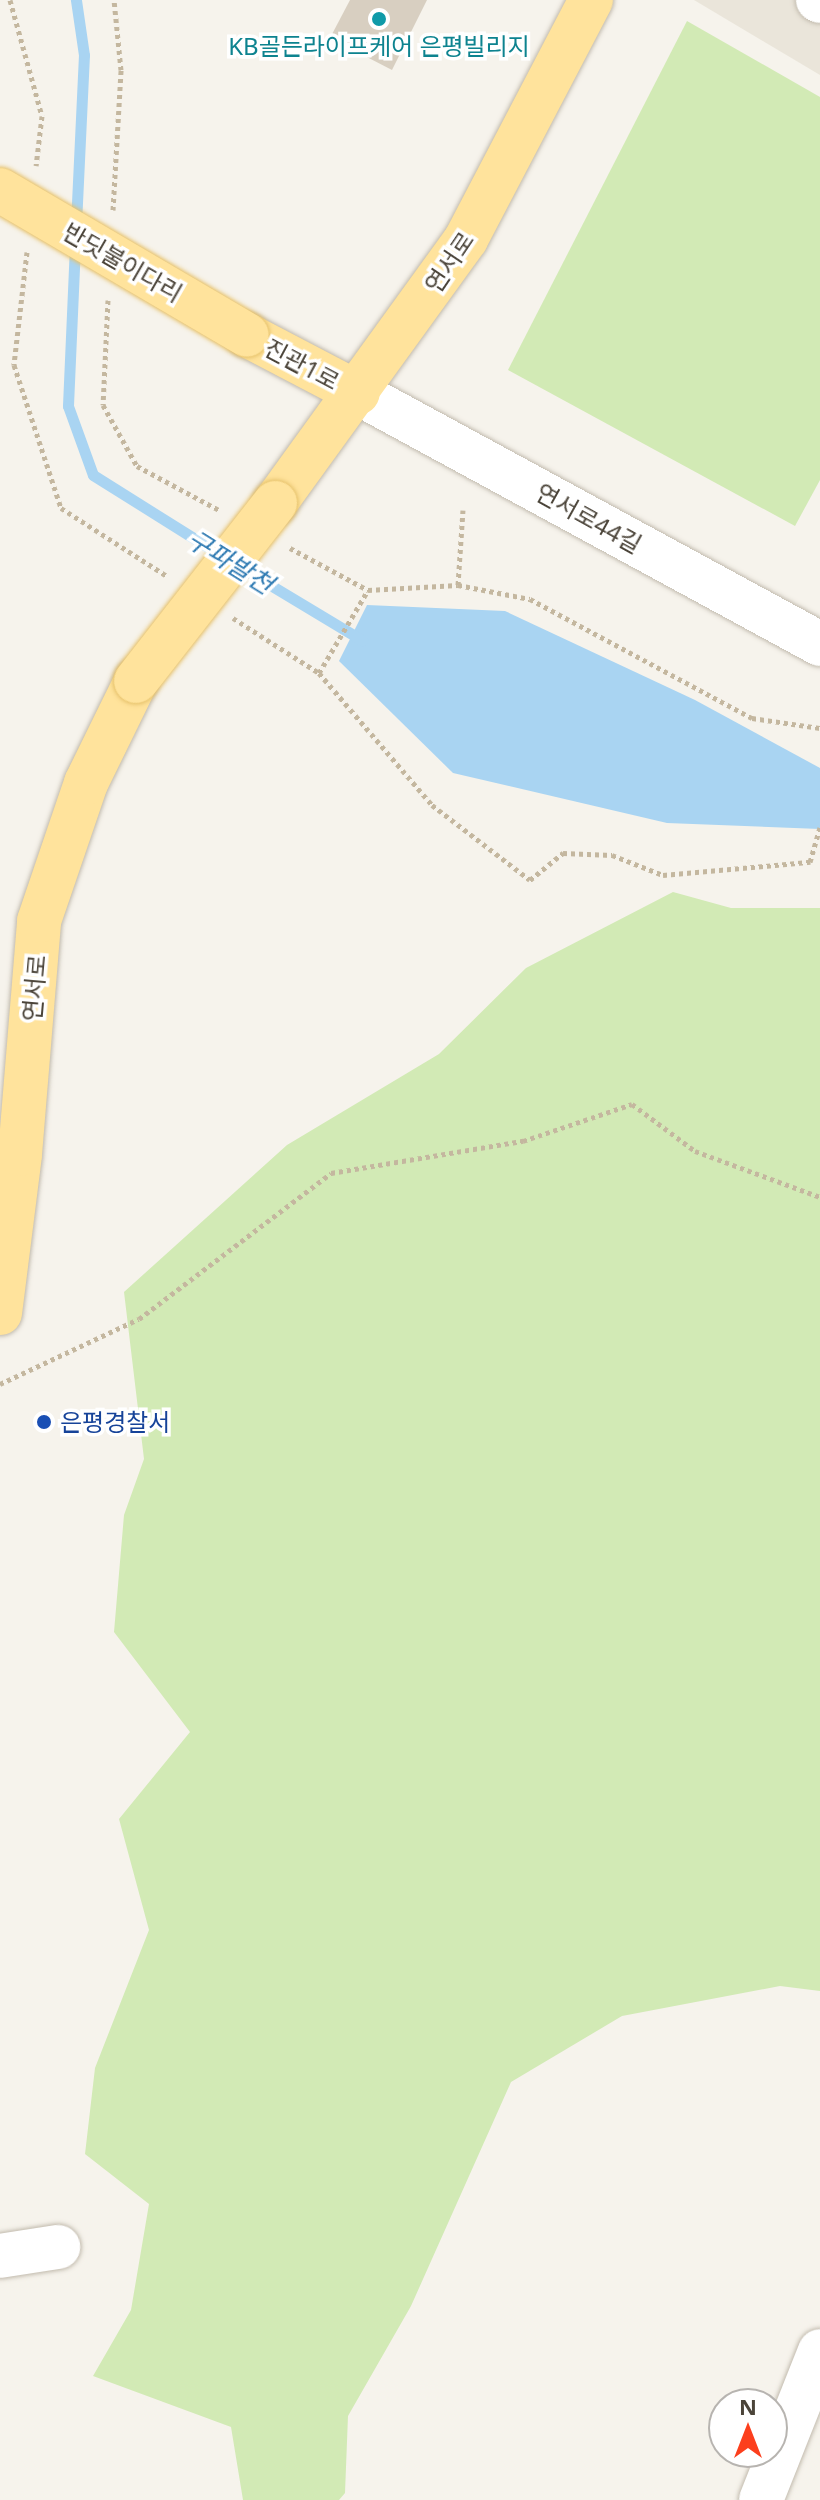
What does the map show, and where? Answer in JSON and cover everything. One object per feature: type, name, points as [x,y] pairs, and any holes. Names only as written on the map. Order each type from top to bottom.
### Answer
[{"type":"main road","name":"연서로","points":[[0,1313],[20,1154],[39,921],[86,783],[136,681],[358,393],[466,239],[591,0]]},
{"type":"main road","name":"반딧불이다리","points":[[17,184],[247,335]]},
{"type":"main road","name":"진관1로","points":[[247,335],[358,393]]},
{"type":"street","name":"연서로44길","points":[[358,393],[820,644]]},
{"type":"street","points":[[0,2256],[58,2247]]},
{"type":"street","points":[[761,2500],[808,2416],[820,2351]]},
{"type":"path","points":[[10,0],[42,116],[17,184]]},
{"type":"path","points":[[28,241],[14,365],[61,508],[177,582]]},
{"type":"path","points":[[458,585],[463,510]]},
{"type":"path","points":[[319,673],[368,590]]},
{"type":"path","points":[[229,615],[319,673],[432,805],[530,880],[563,853],[612,855],[663,875],[810,862],[820,827]]},
{"type":"path","points":[[0,1384],[139,1319],[331,1173],[523,1141],[632,1104],[695,1151],[820,1197]]},
{"type":"shaded area","points":[[694,0],[820,0],[820,75]]},
{"type":"green space","points":[[687,21],[820,97],[820,480],[795,526],[508,370]]},
{"type":"green space","points":[[673,892],[731,908],[820,908],[820,1991],[780,1986],[622,2016],[511,2082],[411,2306],[348,2416],[345,2493],[339,2500],[243,2500],[231,2427],[93,2376],[131,2310],[149,2204],[85,2154],[95,2068],[149,1930],[119,1819],[190,1732],[114,1632],[124,1515],[144,1459],[124,1292],[287,1145],[439,1054],[526,968]]},
{"type":"water","points":[[367,605],[505,611],[695,700],[820,768],[820,829],[667,823],[453,773],[339,661]]},
{"type":"building","name":"KB골든라이프케어 은평빌리지","points":[[350,0],[427,0],[392,70],[330,38]]},
{"type":"waterway","name":"구파발천","points":[[76,0],[84,55],[76,224]]},
{"type":"waterway","name":"구파발천","points":[[75,245],[68,406],[93,475],[222,556]]},
{"type":"waterway","name":"구파발천","points":[[237,565],[362,640]]},
{"type":"place","name":"KB골든라이프케어 은평빌리지","points":[[379,19]]},
{"type":"place","name":"은평경찰서","points":[[44,1422]]}]
